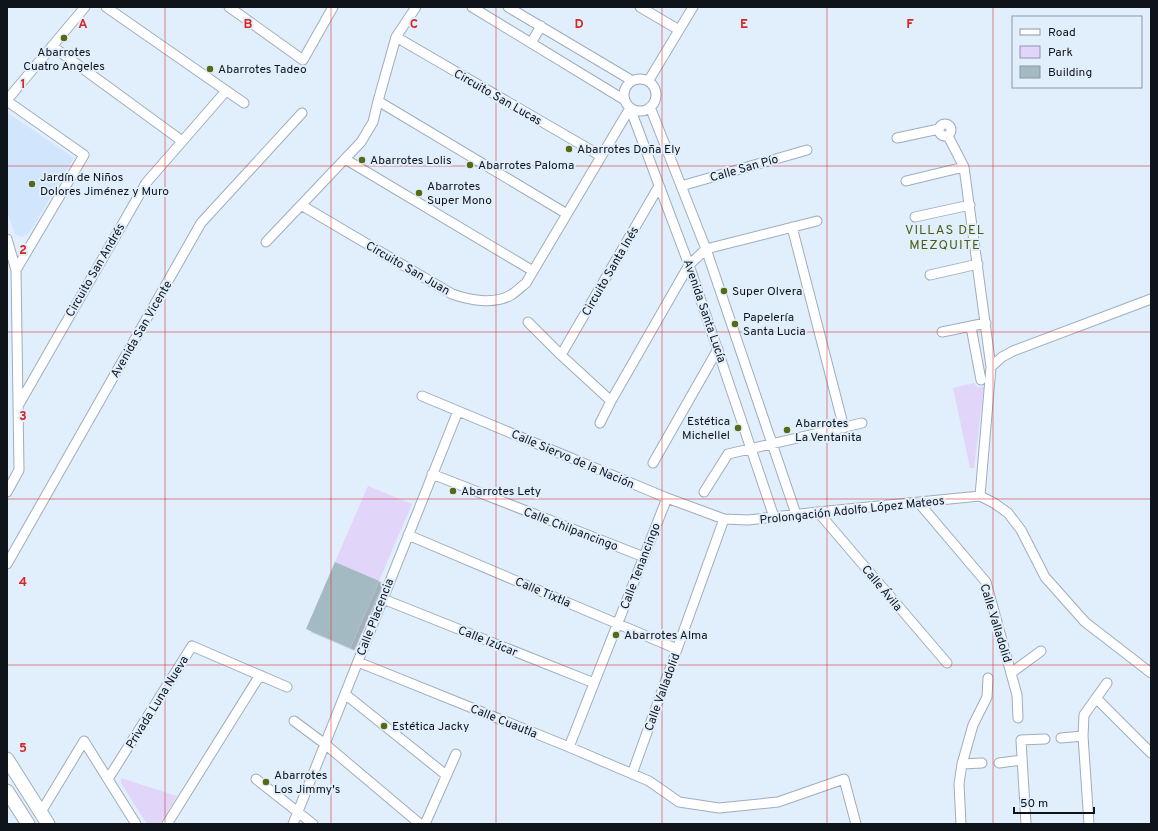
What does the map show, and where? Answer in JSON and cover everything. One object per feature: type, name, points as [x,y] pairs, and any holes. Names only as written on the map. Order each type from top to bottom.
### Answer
[{"type":"street","points":[[16,270],[84,155],[7,101],[85,7]]},
{"type":"street","points":[[106,7],[244,103]]},
{"type":"street","points":[[229,7],[303,60],[333,7]]},
{"type":"street","points":[[266,242],[361,142],[373,122],[396,37],[416,7]]},
{"type":"street","points":[[472,7],[623,99],[630,108],[637,111],[644,111],[650,108],[655,101],[656,93],[654,86],[648,80],[640,78],[631,80],[624,88],[623,99]]},
{"type":"street","points":[[508,7],[631,80]]},
{"type":"street","points":[[640,7],[679,30]]},
{"type":"street","points":[[648,80],[692,7]]},
{"type":"street","points":[[531,43],[541,26]]},
{"type":"street","name":"Circuito San Lucas","points":[[396,37],[601,156]]},
{"type":"street","points":[[52,46],[182,141]]},
{"type":"street","name":"Circuito San Andrés","points":[[18,406],[146,183],[226,91]]},
{"type":"street","points":[[378,101],[567,214]]},
{"type":"street","points":[[345,159],[533,271],[630,108]]},
{"type":"street","name":"Avenida Santa Lucía","points":[[630,108],[689,265],[774,517]]},
{"type":"street","name":"Avenida Santa Lucía","points":[[650,108],[706,249],[796,514]]},
{"type":"street","name":"Avenida San Vicente","points":[[7,564],[201,224],[302,113]]},
{"type":"street","points":[[897,138],[939,129],[940,126],[944,124],[949,125],[952,129],[948,136],[964,167],[991,367],[980,496],[994,503],[1008,513],[1021,530],[1045,577],[1085,622],[1151,673]]},
{"type":"street","name":"Calle San Pío","points":[[681,186],[807,150]]},
{"type":"street","points":[[906,181],[964,167]]},
{"type":"street","name":"Circuito Santa Inés","points":[[561,355],[660,186]]},
{"type":"street","name":"Circuito San Juan","points":[[301,205],[452,294],[462,298],[476,301],[492,300],[509,296],[526,283],[533,271]]},
{"type":"street","points":[[915,217],[970,205]]},
{"type":"street","points":[[600,423],[611,401],[689,265],[706,249],[817,221]]},
{"type":"street","points":[[792,227],[844,428]]},
{"type":"street","points":[[7,239],[16,270],[19,470],[7,492]]},
{"type":"street","points":[[930,275],[978,264]]},
{"type":"street","points":[[991,367],[1002,357],[1013,351],[1151,299]]},
{"type":"street","points":[[528,322],[611,401]]},
{"type":"street","points":[[942,332],[986,323]]},
{"type":"street","points":[[971,327],[981,380]]},
{"type":"street","points":[[653,463],[718,349]]},
{"type":"street","name":"Calle Siervo de la Nación","points":[[422,396],[667,498],[724,519]]},
{"type":"street","name":"Calle Placencia","points":[[293,824],[458,411]]},
{"type":"street","points":[[704,492],[728,454],[862,423]]},
{"type":"street","name":"Calle Chilpancingo","points":[[432,474],[644,557]]},
{"type":"street","name":"Prolongación Adolfo López Mateos","points":[[724,519],[748,520],[980,496]]},
{"type":"street","name":"Calle Tenancingo","points":[[569,747],[667,498]]},
{"type":"street","name":"Calle Valladolid","points":[[919,503],[986,582],[1017,695],[1018,718]]},
{"type":"street","name":"Calle Ávila","points":[[818,512],[947,663]]},
{"type":"street","name":"Calle Valladolid","points":[[632,774],[724,519]]},
{"type":"street","name":"Calle Tixtla","points":[[408,535],[677,649]]},
{"type":"street","name":"Calle Izúcar","points":[[383,599],[594,683]]},
{"type":"street","name":"Privada Luna Nueva","points":[[108,779],[192,646],[287,687]]},
{"type":"street","points":[[1011,673],[1041,651]]},
{"type":"street","name":"Calle Cuautla","points":[[358,662],[649,781],[679,802],[719,808],[778,802],[844,779],[856,824]]},
{"type":"street","points":[[167,824],[260,675]]},
{"type":"street","points":[[961,824],[959,784],[962,764],[973,725],[987,697],[988,678]]},
{"type":"street","points":[[1089,824],[1083,736],[1084,715],[1107,683]]},
{"type":"street","points":[[345,694],[446,776]]},
{"type":"street","points":[[1096,698],[1151,753]]},
{"type":"street","points":[[294,721],[325,744],[420,824]]},
{"type":"street","points":[[1061,738],[1083,736]]},
{"type":"street","points":[[1026,824],[1021,740],[1044,739]]},
{"type":"street","points":[[7,791],[27,823],[41,812],[84,741],[136,824]]},
{"type":"street","points":[[424,824],[456,754]]},
{"type":"street","points":[[7,759],[48,824]]},
{"type":"street","points":[[999,763],[1022,760]]},
{"type":"street","points":[[962,764],[982,764]]},
{"type":"street","points":[[256,778],[313,824]]},
{"type":"shaded area","name":"Jardín de Niños Dolores Jiménez y Muro","points":[[8,113],[74,158],[29,233],[22,237],[15,234],[7,211]]},
{"type":"green space","points":[[974,383],[977,387],[984,387],[974,468],[970,468],[953,388]]},
{"type":"green space","points":[[368,486],[412,504],[379,581],[335,562]]},
{"type":"green space","points":[[121,778],[177,796],[160,824],[147,824],[121,783]]},
{"type":"building","points":[[335,562],[379,581],[350,648],[306,629]]},
{"type":"place","name":"Abarrotes Cuatro Angeles","points":[[64,38]]},
{"type":"place","name":"Abarrotes Tadeo","points":[[210,69]]},
{"type":"place","name":"Abarrotes Doña Ely","points":[[569,149]]},
{"type":"place","name":"Abarrotes Lolis","points":[[362,160]]},
{"type":"place","name":"Abarrotes Paloma","points":[[470,165]]},
{"type":"place","name":"Jardín de Niños Dolores Jiménez y Muro","points":[[32,184]]},
{"type":"place","name":"Abarrotes Super Mono","points":[[419,193]]},
{"type":"place","name":"Super Olvera","points":[[724,291]]},
{"type":"place","name":"Papelería Santa Lucia","points":[[735,324]]},
{"type":"place","name":"Estética Michellel","points":[[738,428]]},
{"type":"place","name":"Abarrotes La Ventanita","points":[[787,430]]},
{"type":"place","name":"Abarrotes Lety","points":[[453,491]]},
{"type":"place","name":"Abarrotes Alma","points":[[616,635]]},
{"type":"place","name":"Estética Jacky","points":[[384,726]]},
{"type":"place","name":"Abarrotes Los Jimmy's","points":[[266,782]]},
{"type":"district","name":"VILLAS DEL MEZQUITE","points":[[945,236]]}]
